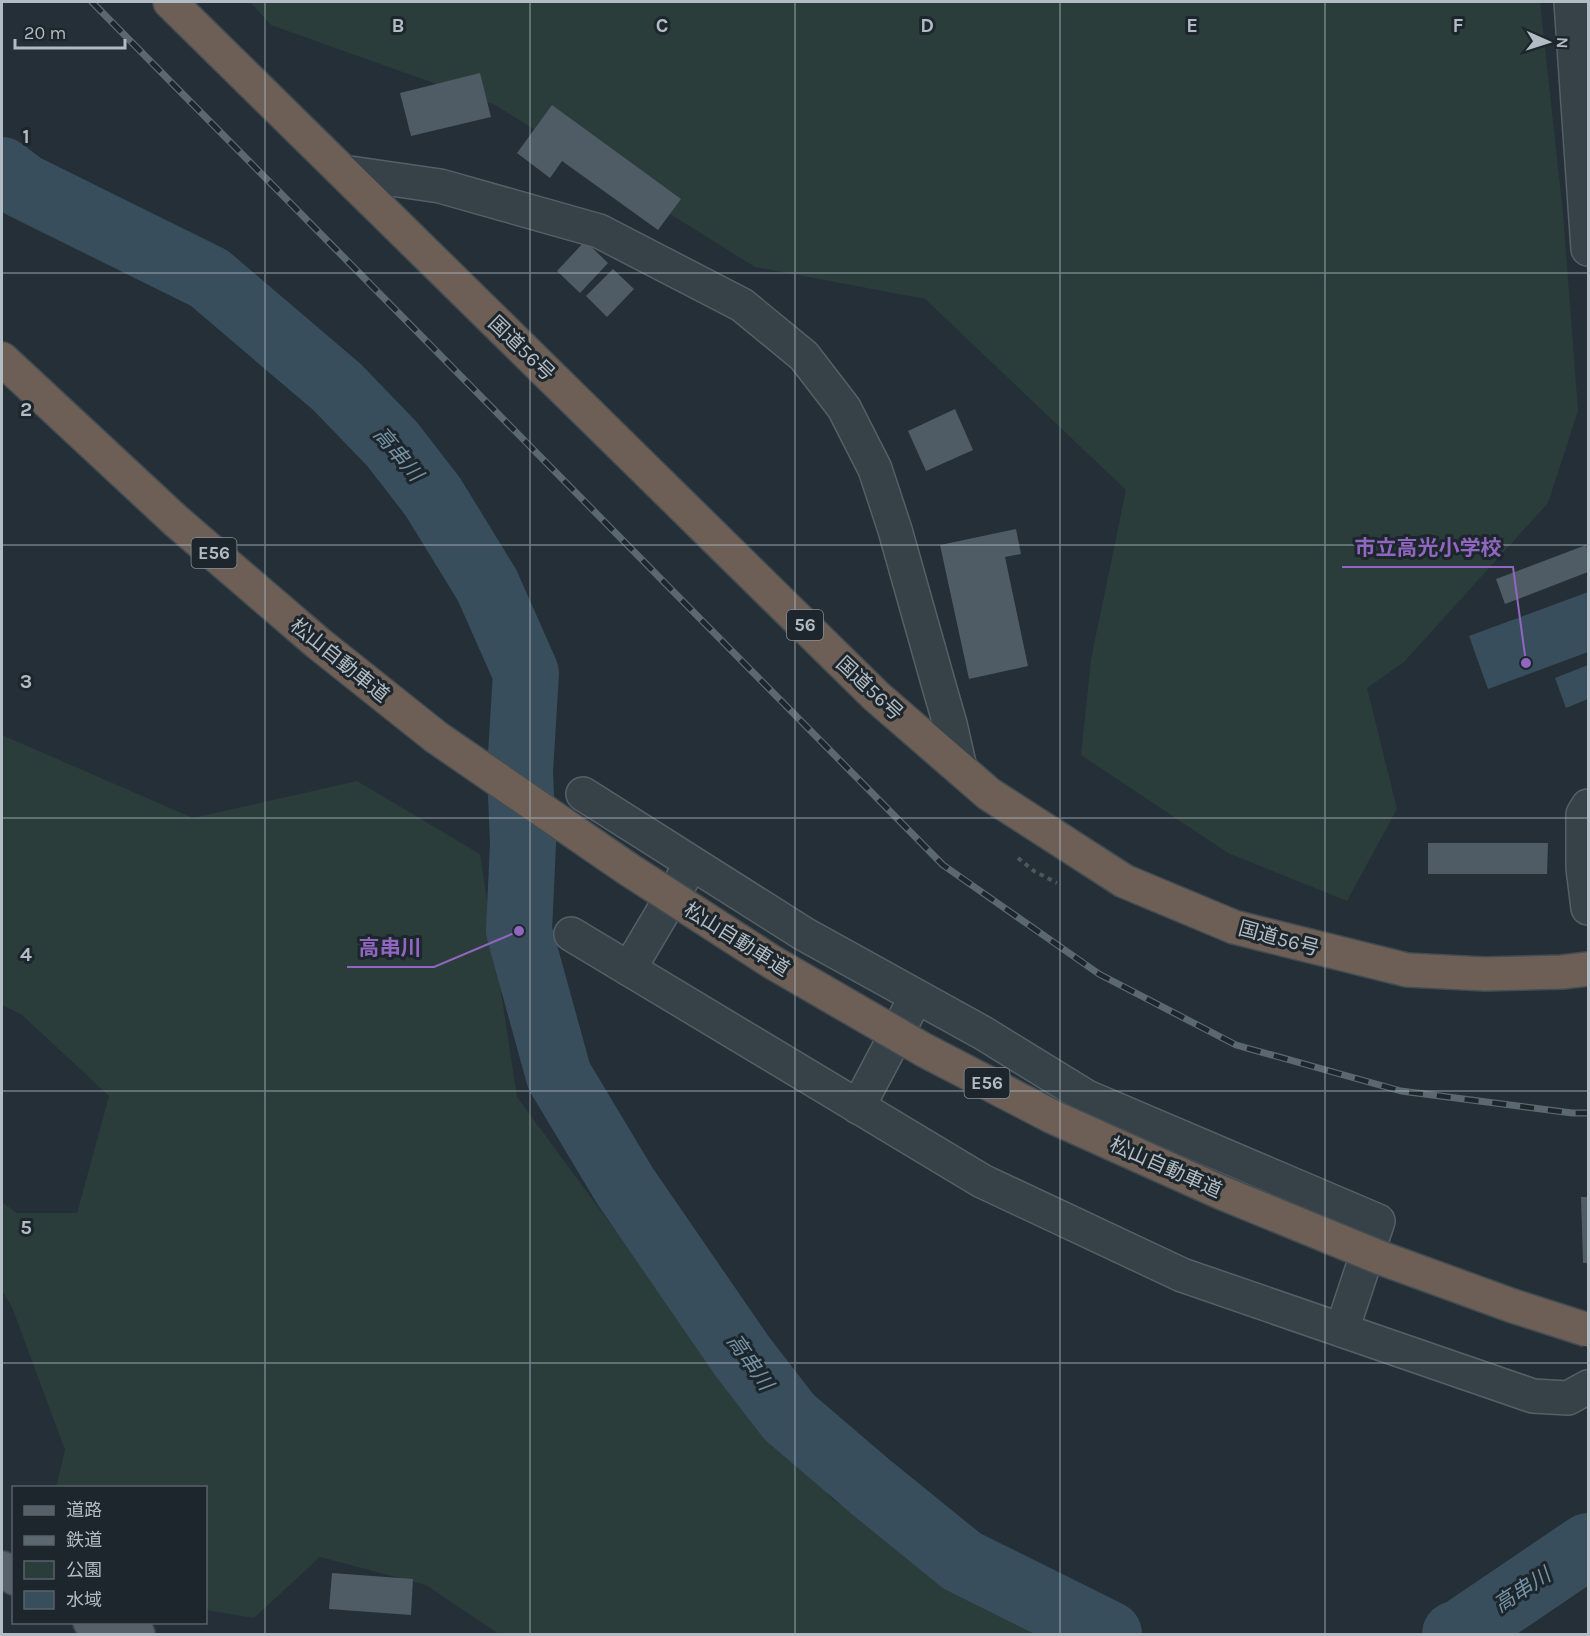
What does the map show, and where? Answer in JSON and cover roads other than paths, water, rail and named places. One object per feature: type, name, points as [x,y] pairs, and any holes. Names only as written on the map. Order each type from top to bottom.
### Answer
[{"type":"highway","name":"国道56号","points":[[170,2],[868,687],[988,794],[1124,881],[1234,927],[1407,970],[1485,974],[1588,969]]},
{"type":"highway","name":"松山自動車道","points":[[2,359],[175,520],[318,643],[436,737],[628,869],[772,962],[953,1066],[1053,1117],[1230,1196],[1381,1258],[1513,1306],[1588,1330]]},
{"type":"main road","points":[[93,1624],[113,1631],[138,1635]]},
{"type":"street","points":[[1571,2],[1588,249]]},
{"type":"street","points":[[343,172],[440,186],[599,231],[742,305],[804,356],[844,408],[875,469],[895,530],[950,724],[960,768]]},
{"type":"street","points":[[584,794],[804,934],[983,1033],[1087,1097],[1378,1221],[1342,1330]]},
{"type":"street","points":[[1588,806],[1583,814],[1586,841],[1583,868],[1588,908]]},
{"type":"street","points":[[629,969],[691,864]]},
{"type":"street","points":[[571,934],[982,1182],[1182,1275],[1533,1396],[1568,1398],[1588,1387]]},
{"type":"street","points":[[858,1107],[916,997]]},
{"type":"water","points":[[1588,592],[1588,652],[1488,689],[1469,636]]},
{"type":"water","points":[[1588,665],[1588,699],[1566,708],[1555,678]]},
{"type":"waterway","name":"高串川","points":[[2,170],[23,186],[209,278],[337,387],[392,444],[433,497],[487,585],[526,673],[520,771],[523,843],[519,931],[559,1076],[625,1186],[742,1356],[789,1417],[962,1561],[1109,1634]]},
{"type":"waterway","name":"高串川","points":[[1455,1634],[1588,1546]]},
{"type":"railway","points":[[92,2],[943,865],[1099,974],[1236,1045],[1401,1091],[1572,1113],[1588,1113]]},
{"type":"place","name":"市立高光小学校","points":[[1526,663]]},
{"type":"place","name":"高串川","points":[[519,931]]}]
